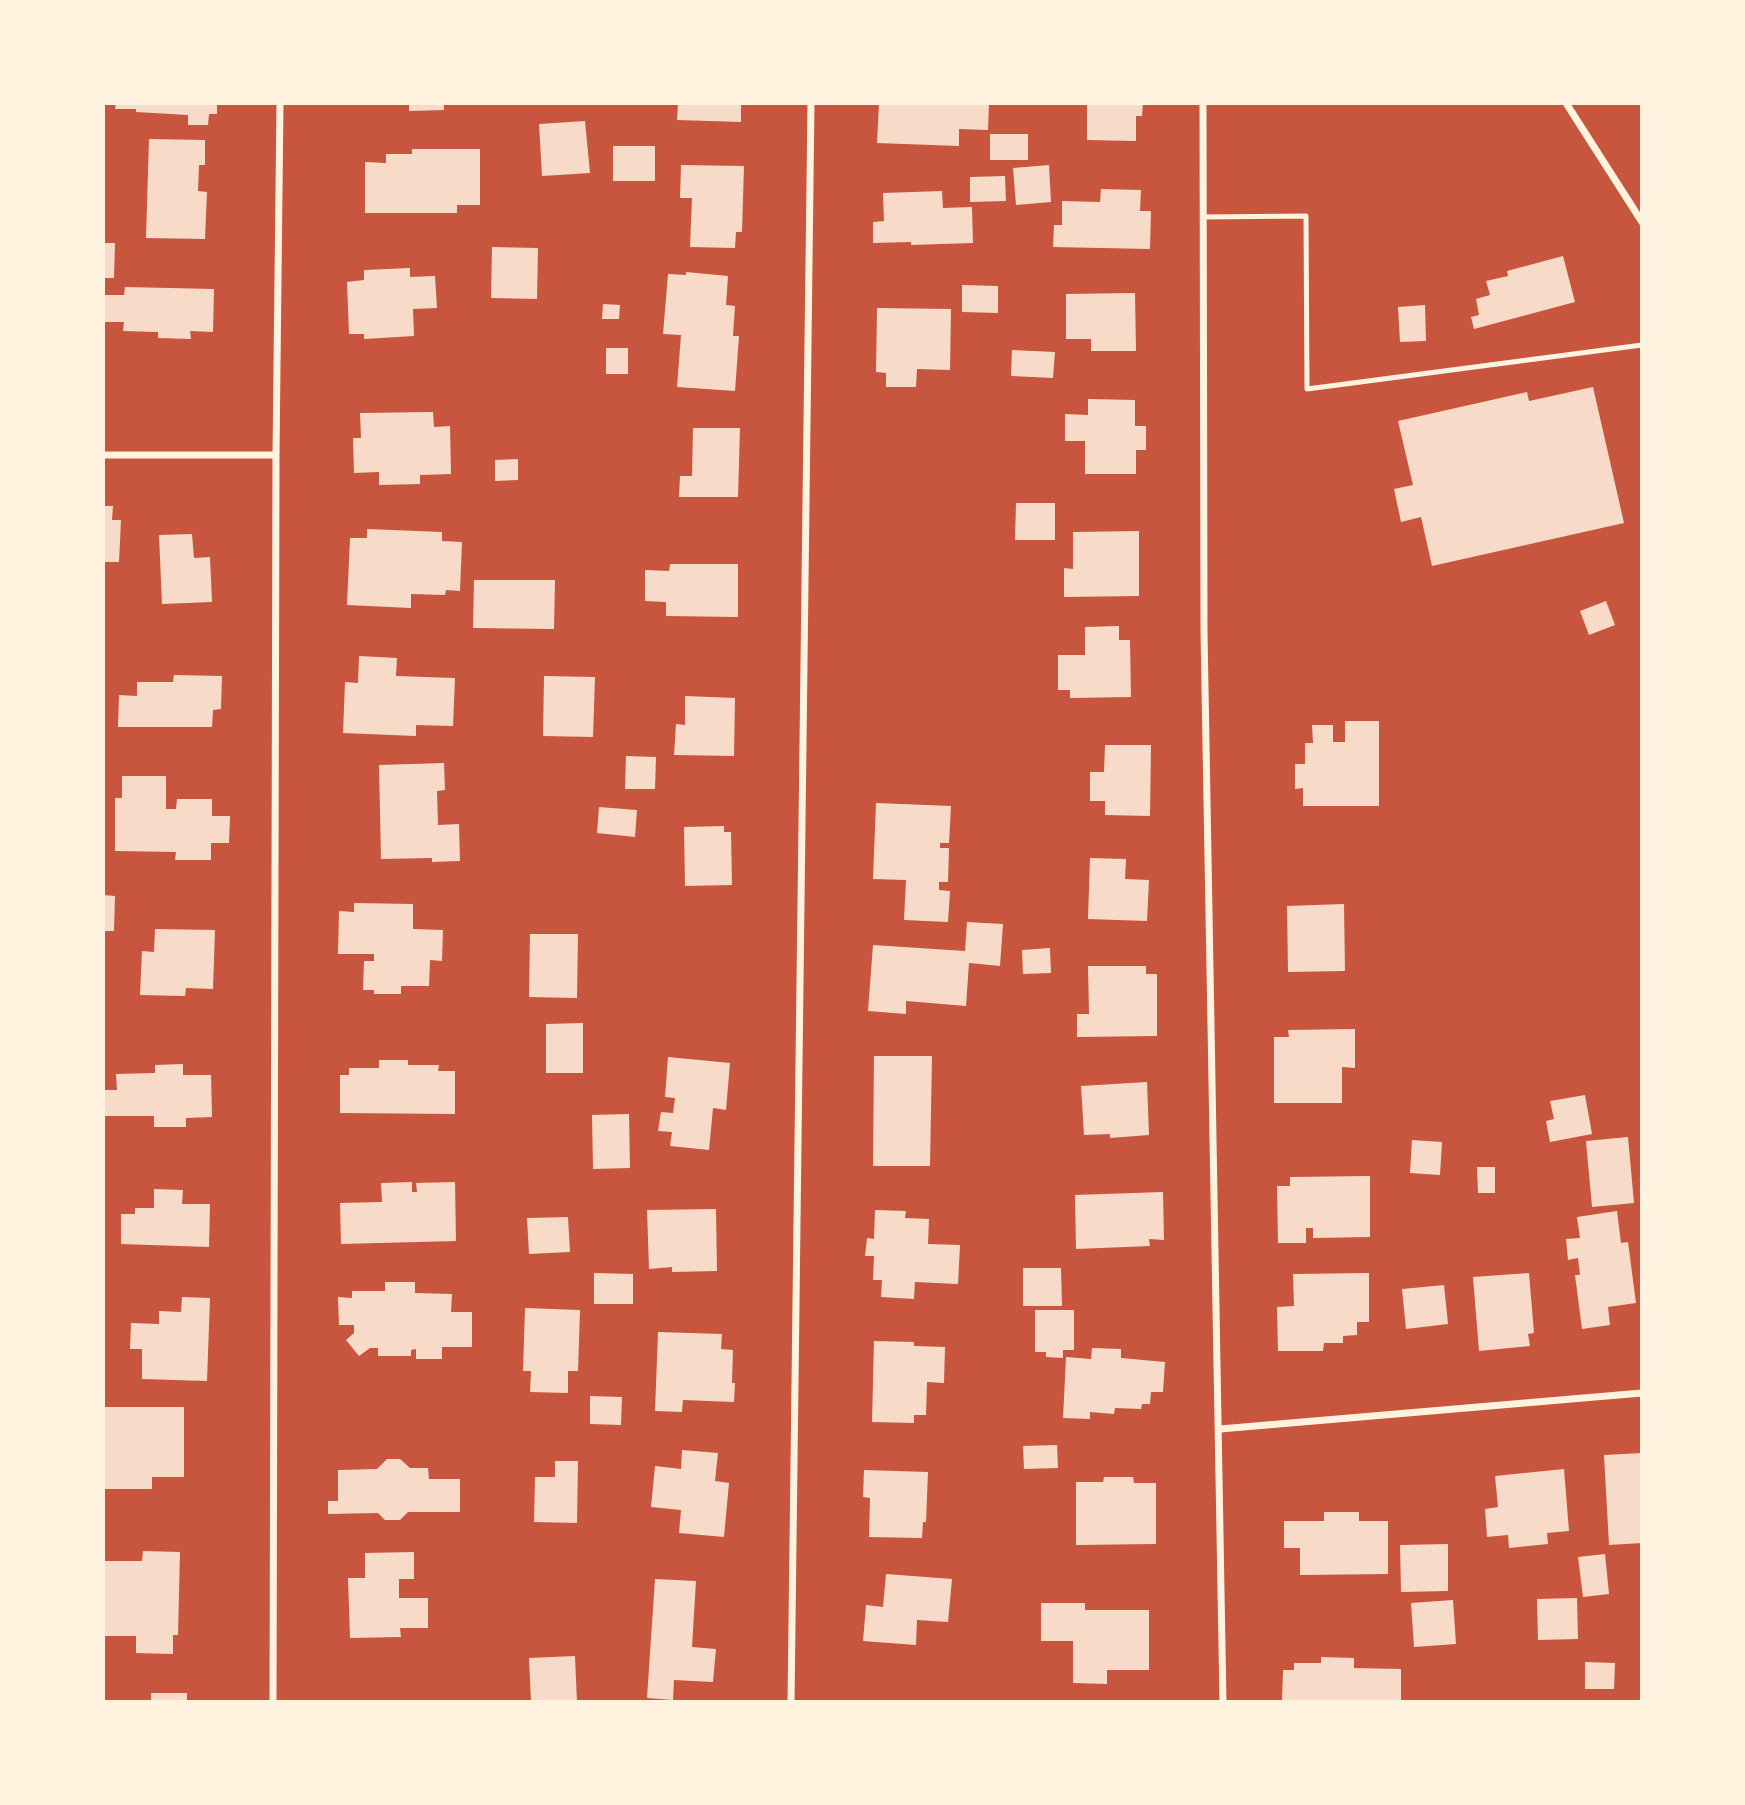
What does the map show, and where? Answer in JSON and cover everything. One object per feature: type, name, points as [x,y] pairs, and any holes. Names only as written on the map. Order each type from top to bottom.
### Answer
[{"type":"street","points":[[273,1702],[276,455],[280,103]]},
{"type":"street","points":[[791,1702],[811,103]]},
{"type":"street","points":[[1203,103],[1204,631],[1223,1702]]},
{"type":"street","points":[[1566,103],[1642,222]]},
{"type":"street","points":[[103,455],[276,455]]},
{"type":"street","points":[[1220,1429],[1642,1393]]},
{"type":"lane","points":[[1203,217],[1306,216],[1307,388],[1642,345]]},
{"type":"building","points":[[116,103],[217,103],[217,114],[209,114],[208,125],[188,125],[188,115],[115,109]]},
{"type":"building","points":[[409,103],[444,103],[444,110],[409,111]]},
{"type":"building","points":[[678,103],[741,103],[741,122],[677,120]]},
{"type":"building","points":[[879,103],[989,103],[988,130],[959,129],[959,146],[877,143]]},
{"type":"building","points":[[1087,103],[1143,103],[1142,116],[1136,116],[1136,141],[1087,140]]},
{"type":"building","points":[[585,121],[590,173],[542,176],[539,124]]},
{"type":"building","points":[[990,134],[1028,134],[1028,160],[990,160]]},
{"type":"building","points":[[149,139],[205,140],[205,165],[199,165],[198,191],[207,192],[205,239],[146,238]]},
{"type":"building","points":[[613,146],[655,146],[655,181],[613,181]]},
{"type":"building","points":[[412,149],[480,149],[480,205],[457,205],[457,213],[365,213],[365,162],[386,163],[386,154],[412,154]]},
{"type":"building","points":[[681,165],[744,166],[742,232],[736,232],[735,248],[690,247],[692,198],[680,198]]},
{"type":"building","points":[[1049,165],[1051,202],[1016,205],[1013,168]]},
{"type":"building","points":[[1005,176],[1006,201],[970,202],[970,177]]},
{"type":"building","points":[[1101,189],[1141,190],[1140,211],[1151,211],[1150,249],[1053,247],[1054,225],[1062,225],[1062,201],[1100,202]]},
{"type":"building","points":[[942,191],[943,208],[972,207],[973,243],[873,243],[873,222],[884,221],[883,193]]},
{"type":"building","points":[[103,243],[115,243],[114,278],[103,278]]},
{"type":"building","points":[[492,247],[538,248],[537,299],[491,298]]},
{"type":"building","points":[[1563,256],[1575,302],[1474,329],[1471,317],[1479,315],[1476,299],[1490,295],[1486,281],[1508,276],[1507,271]]},
{"type":"building","points":[[410,268],[410,277],[435,276],[437,308],[413,309],[414,336],[364,339],[364,334],[349,334],[347,282],[364,280],[364,270]]},
{"type":"building","points":[[686,272],[728,276],[726,305],[735,306],[733,336],[739,336],[735,391],[677,387],[681,335],[663,334],[668,274],[686,275]]},
{"type":"building","points":[[962,285],[998,286],[998,313],[962,312]]},
{"type":"building","points":[[125,287],[214,289],[213,332],[190,331],[191,339],[158,338],[158,332],[123,331],[124,322],[103,322],[103,295],[124,295]]},
{"type":"building","points":[[1135,293],[1136,351],[1091,351],[1091,339],[1066,339],[1066,294]]},
{"type":"building","points":[[603,304],[620,305],[619,319],[602,319]]},
{"type":"building","points":[[1425,305],[1426,341],[1400,342],[1398,307]]},
{"type":"building","points":[[877,308],[951,309],[950,370],[917,369],[916,387],[886,387],[886,373],[876,372]]},
{"type":"building","points":[[606,348],[628,348],[628,374],[606,374]]},
{"type":"building","points":[[1012,350],[1055,352],[1053,378],[1011,376]]},
{"type":"building","points":[[1593,387],[1624,523],[1432,566],[1421,517],[1401,522],[1394,489],[1413,485],[1398,421],[1527,392],[1529,401]]},
{"type":"building","points":[[1088,399],[1135,400],[1135,426],[1146,426],[1146,450],[1136,450],[1136,474],[1085,474],[1085,441],[1065,441],[1065,414],[1088,415]]},
{"type":"building","points":[[433,412],[434,427],[450,426],[451,474],[420,475],[420,484],[379,485],[379,472],[354,473],[353,438],[361,438],[360,413]]},
{"type":"building","points":[[693,428],[740,428],[738,497],[679,497],[680,476],[692,476]]},
{"type":"building","points":[[518,459],[518,480],[495,481],[495,460]]},
{"type":"building","points":[[1016,503],[1055,503],[1055,540],[1015,540]]},
{"type":"building","points":[[103,506],[113,506],[112,520],[121,520],[119,562],[103,562]]},
{"type":"building","points":[[367,529],[442,532],[442,541],[462,542],[460,591],[446,590],[445,595],[411,594],[411,608],[347,605],[350,538],[367,538]]},
{"type":"building","points":[[1139,531],[1139,596],[1064,597],[1064,568],[1073,569],[1073,532]]},
{"type":"building","points":[[192,534],[194,558],[210,557],[212,602],[162,604],[159,535]]},
{"type":"building","points":[[670,564],[738,564],[738,617],[666,616],[666,602],[645,601],[645,570],[669,571]]},
{"type":"building","points":[[474,580],[555,580],[554,629],[473,628]]},
{"type":"building","points":[[1606,601],[1615,625],[1589,635],[1580,611]]},
{"type":"building","points":[[1119,626],[1119,640],[1130,640],[1131,697],[1070,698],[1070,690],[1058,690],[1058,655],[1085,655],[1085,627]]},
{"type":"building","points":[[359,656],[397,658],[396,676],[455,678],[453,726],[416,725],[416,736],[343,733],[345,682],[358,683]]},
{"type":"building","points":[[174,675],[222,676],[221,709],[213,710],[212,727],[118,727],[119,695],[137,696],[137,682],[173,682]]},
{"type":"building","points":[[544,676],[595,677],[593,737],[543,736]]},
{"type":"building","points":[[685,696],[735,698],[734,756],[674,755],[676,724],[685,725]]},
{"type":"building","points":[[1345,721],[1379,721],[1379,806],[1303,806],[1303,788],[1295,789],[1295,764],[1305,764],[1305,743],[1313,743],[1312,725],[1333,725],[1333,742],[1345,742]]},
{"type":"building","points":[[1105,745],[1151,745],[1150,816],[1105,815],[1105,801],[1090,801],[1090,772],[1104,772]]},
{"type":"building","points":[[626,756],[656,757],[655,789],[625,789]]},
{"type":"building","points":[[444,763],[445,790],[437,791],[438,825],[459,824],[460,861],[432,862],[432,858],[381,859],[379,765]]},
{"type":"building","points":[[122,776],[166,776],[166,809],[176,809],[177,799],[212,799],[212,816],[230,816],[229,843],[211,843],[211,860],[175,860],[176,852],[115,851],[115,798],[122,798]]},
{"type":"building","points":[[876,803],[951,806],[949,843],[940,843],[940,848],[949,848],[948,882],[939,882],[939,890],[950,891],[948,922],[904,920],[906,880],[873,879]]},
{"type":"building","points":[[599,807],[637,810],[635,837],[597,833]]},
{"type":"building","points":[[724,826],[724,832],[731,832],[732,885],[685,886],[684,827]]},
{"type":"building","points":[[1090,858],[1126,859],[1125,879],[1149,880],[1147,921],[1088,919]]},
{"type":"building","points":[[103,895],[115,896],[114,931],[103,931]]},
{"type":"building","points":[[354,903],[413,904],[413,929],[443,930],[442,961],[430,960],[429,986],[401,986],[401,994],[374,994],[374,990],[363,990],[364,961],[374,961],[374,954],[338,954],[339,911],[354,912]]},
{"type":"building","points":[[1344,904],[1345,971],[1288,972],[1287,906]]},
{"type":"building","points":[[967,922],[1003,924],[1000,966],[969,963],[966,1006],[906,1001],[906,1014],[868,1011],[873,945],[965,951]]},
{"type":"building","points":[[155,929],[215,930],[213,989],[186,988],[185,996],[140,995],[142,951],[154,952]]},
{"type":"building","points":[[530,934],[578,934],[577,998],[529,997]]},
{"type":"building","points":[[1050,948],[1051,973],[1023,974],[1022,950]]},
{"type":"building","points":[[1088,966],[1146,966],[1146,974],[1157,974],[1157,1036],[1077,1037],[1077,1014],[1089,1014]]},
{"type":"building","points":[[583,1023],[583,1073],[546,1073],[546,1024]]},
{"type":"building","points":[[1355,1029],[1355,1068],[1342,1067],[1342,1103],[1274,1103],[1274,1037],[1289,1037],[1288,1030]]},
{"type":"building","points":[[874,1056],[932,1056],[930,1166],[873,1166]]},
{"type":"building","points":[[668,1057],[730,1063],[726,1110],[713,1108],[709,1150],[670,1146],[672,1132],[658,1131],[661,1112],[673,1113],[675,1098],[665,1097]]},
{"type":"building","points":[[379,1060],[408,1060],[408,1065],[439,1065],[438,1071],[455,1071],[455,1114],[340,1113],[340,1075],[349,1075],[349,1068],[379,1068]]},
{"type":"building","points":[[183,1064],[183,1075],[211,1075],[212,1117],[186,1118],[186,1127],[154,1127],[154,1116],[103,1116],[103,1090],[117,1090],[116,1074],[155,1073],[155,1065]]},
{"type":"building","points":[[1147,1082],[1149,1135],[1110,1138],[1110,1134],[1084,1135],[1081,1086]]},
{"type":"building","points":[[1585,1095],[1592,1134],[1550,1142],[1546,1121],[1554,1119],[1550,1101]]},
{"type":"building","points":[[629,1114],[630,1168],[593,1169],[592,1115]]},
{"type":"building","points":[[1628,1137],[1634,1203],[1592,1207],[1586,1141]]},
{"type":"building","points":[[1412,1140],[1442,1142],[1440,1175],[1410,1173]]},
{"type":"building","points":[[1477,1167],[1495,1167],[1495,1193],[1478,1193]]},
{"type":"building","points":[[1370,1176],[1370,1237],[1313,1238],[1313,1228],[1306,1228],[1306,1243],[1278,1243],[1277,1186],[1290,1186],[1290,1177]]},
{"type":"building","points":[[412,1182],[412,1192],[417,1192],[416,1183],[455,1182],[456,1241],[341,1244],[340,1203],[382,1202],[381,1183]]},
{"type":"building","points":[[154,1189],[183,1190],[182,1204],[210,1204],[209,1247],[121,1244],[121,1214],[135,1214],[135,1208],[154,1208]]},
{"type":"building","points":[[1163,1192],[1164,1240],[1149,1239],[1150,1246],[1076,1249],[1075,1195]]},
{"type":"building","points":[[716,1209],[717,1271],[672,1272],[672,1267],[649,1269],[647,1210]]},
{"type":"building","points":[[875,1210],[906,1211],[905,1218],[929,1219],[928,1244],[960,1245],[958,1284],[915,1282],[914,1299],[881,1297],[882,1280],[873,1280],[874,1256],[865,1256],[867,1238],[874,1239]]},
{"type":"building","points":[[1617,1211],[1621,1243],[1628,1242],[1636,1303],[1608,1307],[1610,1325],[1582,1329],[1575,1275],[1580,1275],[1578,1258],[1568,1260],[1566,1239],[1580,1238],[1577,1217]]},
{"type":"building","points":[[568,1217],[570,1252],[529,1254],[527,1218]]},
{"type":"building","points":[[1023,1268],[1061,1268],[1062,1306],[1023,1306]]},
{"type":"building","points":[[594,1273],[633,1274],[633,1304],[594,1304]]},
{"type":"building","points":[[1369,1273],[1369,1322],[1357,1322],[1357,1335],[1343,1336],[1343,1343],[1324,1343],[1323,1351],[1278,1351],[1277,1307],[1294,1306],[1293,1274]]},
{"type":"building","points":[[1529,1273],[1534,1333],[1528,1334],[1530,1346],[1479,1351],[1473,1277]]},
{"type":"building","points":[[385,1282],[415,1282],[415,1293],[452,1294],[451,1312],[472,1312],[472,1347],[442,1347],[442,1359],[416,1359],[416,1349],[411,1350],[411,1356],[378,1356],[378,1348],[370,1348],[359,1356],[346,1340],[354,1333],[354,1325],[339,1325],[338,1297],[352,1298],[352,1291],[385,1291]]},
{"type":"building","points":[[1444,1285],[1448,1324],[1406,1329],[1402,1289]]},
{"type":"building","points":[[182,1297],[210,1298],[207,1381],[142,1379],[142,1349],[130,1349],[131,1323],[159,1324],[159,1311],[181,1312]]},
{"type":"building","points":[[525,1308],[580,1310],[578,1371],[568,1371],[568,1393],[530,1392],[531,1371],[523,1371]]},
{"type":"building","points":[[1035,1310],[1074,1310],[1074,1350],[1063,1350],[1063,1358],[1046,1357],[1046,1352],[1035,1352]]},
{"type":"building","points":[[658,1332],[722,1334],[721,1349],[733,1350],[734,1402],[683,1400],[682,1412],[655,1411]]},
{"type":"building","points":[[874,1341],[914,1342],[914,1346],[945,1347],[944,1383],[927,1382],[926,1415],[914,1415],[914,1423],[872,1422]]},
{"type":"building","points":[[1092,1348],[1121,1349],[1121,1358],[1165,1362],[1163,1392],[1151,1392],[1150,1404],[1142,1404],[1141,1409],[1115,1408],[1114,1414],[1090,1412],[1090,1419],[1063,1418],[1066,1357],[1091,1359]]},
{"type":"building","points":[[590,1396],[622,1397],[621,1425],[590,1424]]},
{"type":"building","points":[[103,1407],[184,1407],[184,1477],[152,1477],[152,1489],[103,1489]]},
{"type":"building","points":[[1057,1445],[1058,1468],[1024,1469],[1023,1446]]},
{"type":"building","points":[[682,1450],[718,1453],[715,1481],[729,1483],[724,1537],[679,1533],[681,1510],[651,1507],[655,1466],[681,1469]]},
{"type":"building","points":[[1642,1453],[1642,1543],[1609,1545],[1604,1455]]},
{"type":"building","points":[[387,1459],[400,1459],[410,1468],[428,1468],[429,1479],[460,1479],[460,1512],[408,1512],[400,1520],[385,1520],[378,1513],[328,1514],[328,1501],[338,1501],[338,1470],[377,1469]]},
{"type":"building","points":[[555,1461],[578,1461],[577,1523],[534,1522],[535,1477],[555,1477]]},
{"type":"building","points":[[1564,1469],[1569,1531],[1547,1533],[1548,1544],[1509,1548],[1508,1535],[1487,1537],[1485,1509],[1498,1507],[1495,1476]]},
{"type":"building","points":[[864,1470],[928,1472],[926,1522],[923,1522],[922,1538],[869,1537],[870,1498],[863,1497]]},
{"type":"building","points":[[1104,1477],[1133,1477],[1134,1483],[1156,1483],[1156,1544],[1076,1545],[1076,1482],[1103,1482]]},
{"type":"building","points":[[1324,1512],[1359,1512],[1359,1521],[1388,1521],[1388,1574],[1300,1575],[1300,1548],[1284,1548],[1284,1521],[1324,1521]]},
{"type":"building","points":[[1448,1544],[1448,1591],[1401,1592],[1400,1545]]},
{"type":"building","points":[[143,1551],[180,1552],[178,1635],[173,1635],[173,1654],[136,1653],[136,1636],[103,1636],[103,1561],[142,1561]]},
{"type":"building","points":[[414,1552],[414,1579],[399,1579],[399,1598],[428,1598],[428,1628],[400,1628],[401,1637],[350,1638],[348,1578],[365,1578],[365,1553]]},
{"type":"building","points":[[1605,1554],[1609,1594],[1583,1597],[1578,1557]]},
{"type":"building","points":[[886,1574],[952,1579],[948,1622],[917,1620],[916,1645],[863,1641],[866,1605],[883,1607]]},
{"type":"building","points":[[655,1579],[696,1581],[692,1647],[716,1649],[713,1682],[674,1680],[673,1700],[647,1698]]},
{"type":"building","points":[[1577,1598],[1578,1639],[1538,1640],[1537,1599]]},
{"type":"building","points":[[1453,1600],[1456,1644],[1414,1647],[1411,1603]]},
{"type":"building","points":[[1041,1603],[1085,1603],[1085,1610],[1149,1610],[1149,1670],[1107,1670],[1107,1684],[1073,1683],[1073,1641],[1041,1641]]},
{"type":"building","points":[[575,1656],[577,1702],[531,1702],[529,1658]]},
{"type":"building","points":[[1321,1657],[1354,1658],[1354,1668],[1401,1669],[1401,1702],[1282,1702],[1283,1670],[1294,1670],[1294,1663],[1321,1663]]},
{"type":"building","points":[[1585,1662],[1615,1663],[1614,1689],[1585,1689]]},
{"type":"building","points":[[151,1693],[187,1693],[187,1702],[151,1702]]}]
